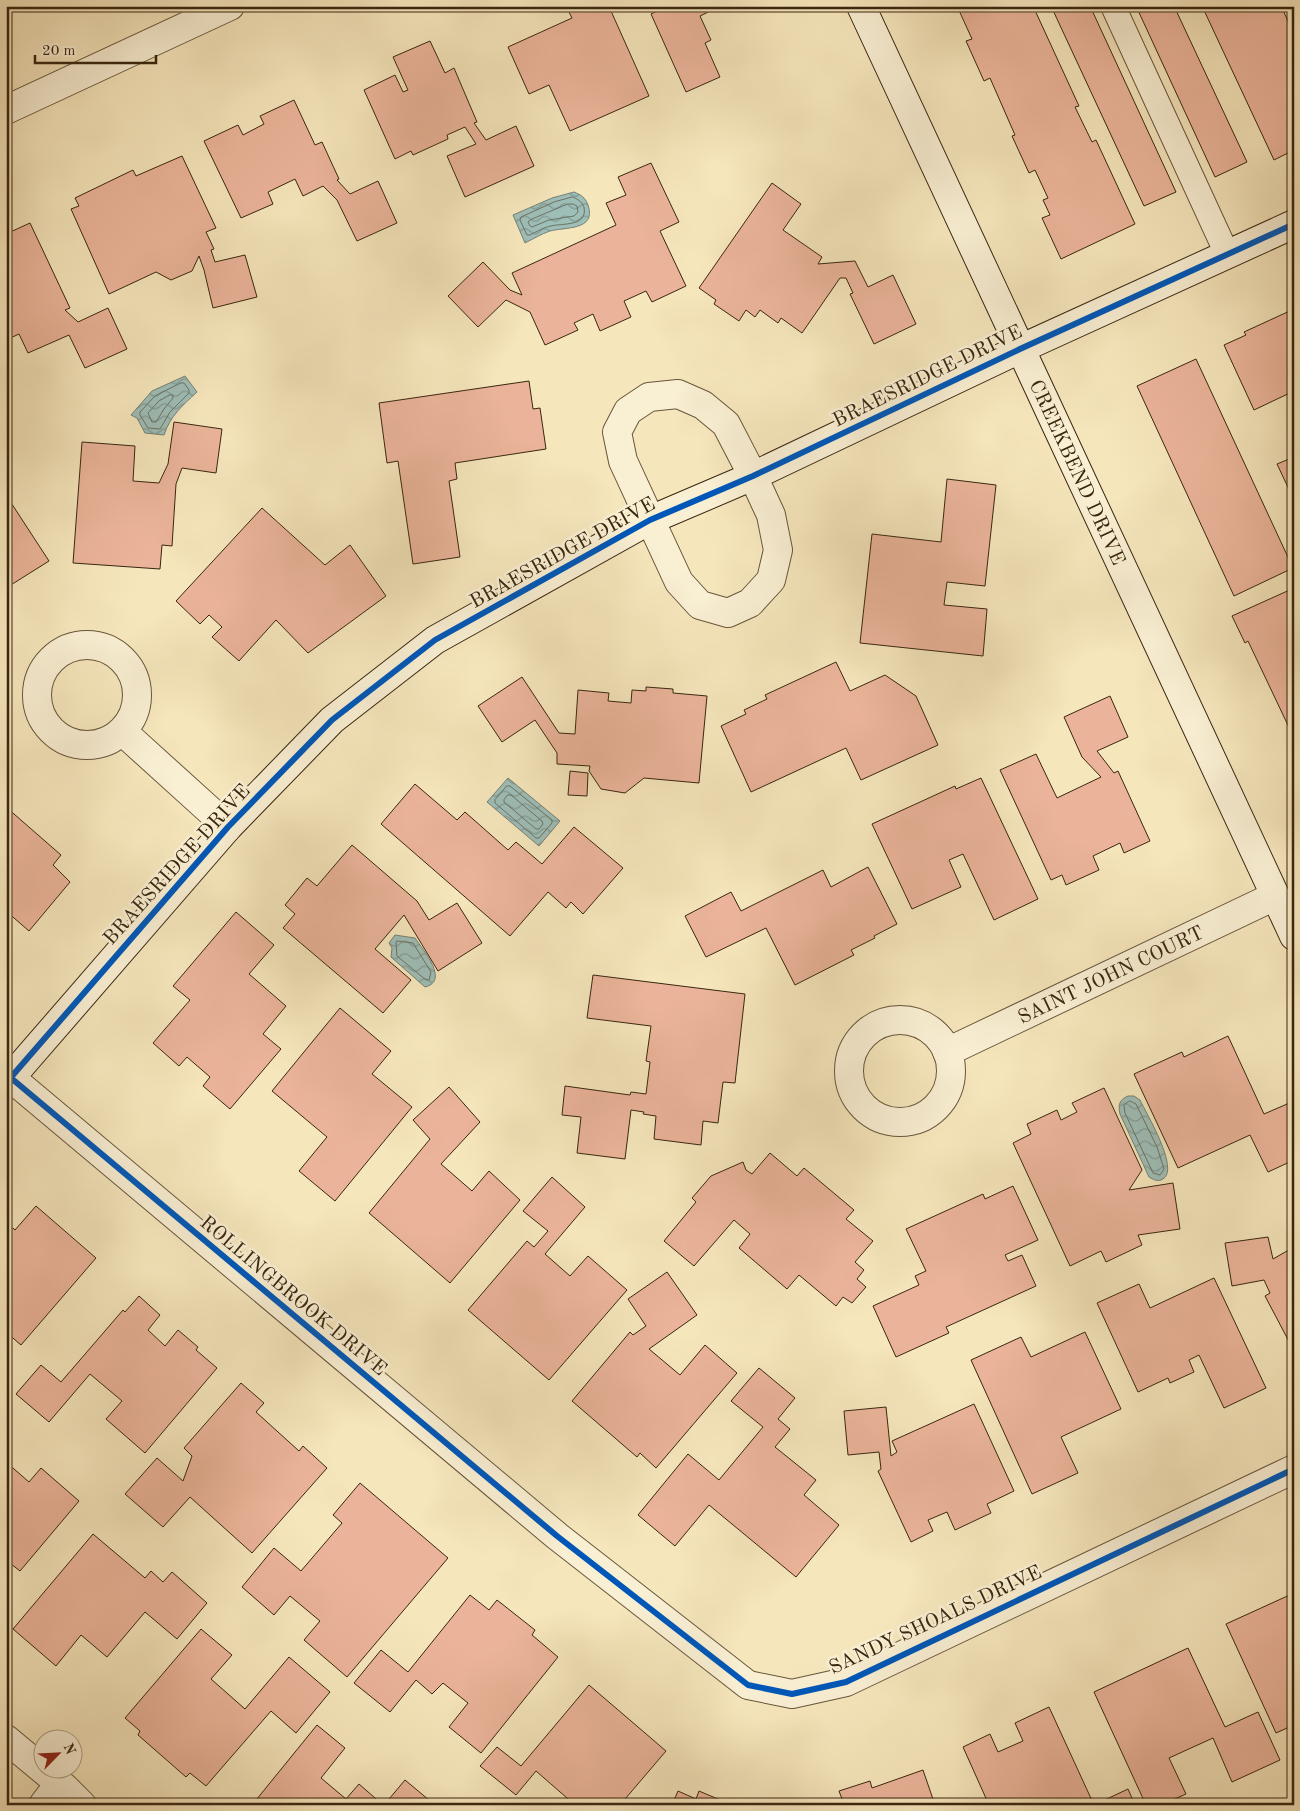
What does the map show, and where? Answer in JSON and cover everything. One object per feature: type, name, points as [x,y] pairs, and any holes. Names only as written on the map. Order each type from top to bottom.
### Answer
[{"type":"street","points":[[6,110],[230,6]]},
{"type":"street","name":"CREEKBEND DRIVE","points":[[861,6],[1294,936]]},
{"type":"street","name":"BRAESRIDGE DRIVE","points":[[8,1081],[228,827],[332,720],[435,640],[650,520],[754,476],[1020,349],[1294,224]]},
{"type":"street","points":[[678,394],[703,405],[726,424],[754,476],[771,515],[778,550],[771,580],[750,603],[728,613],[700,605],[679,582],[650,520],[623,461],[616,432],[628,411],[649,397],[678,394]]},
{"type":"street","points":[[122,731],[228,827]]},
{"type":"street","name":"SAINT JOHN COURT","points":[[947,1052],[1275,896]]},
{"type":"street","name":"ROLLINGBROOK DRIVE","points":[[8,1081],[558,1536]]},
{"type":"street","name":"SANDY SHOALS DRIVE","points":[[558,1536],[748,1685],[792,1694],[846,1682],[1294,1468]]},
{"type":"street","points":[[6,1740],[51,1794],[82,1805]]},
{"type":"lane","points":[[1113,6],[1227,254]]},
{"type":"water","points":[[574,192],[583,197],[588,205],[590,213],[584,224],[550,231],[525,243],[513,215],[552,198]]},
{"type":"water","points":[[185,376],[197,392],[173,416],[164,435],[145,433],[137,418],[131,415],[152,391]]},
{"type":"water","points":[[508,778],[560,821],[539,846],[487,802]]},
{"type":"water","points":[[395,935],[415,938],[428,957],[435,972],[432,984],[425,987],[391,957],[392,948],[389,943]]},
{"type":"water","points":[[1128,1096],[1134,1096],[1140,1100],[1165,1153],[1167,1173],[1161,1180],[1149,1177],[1120,1114],[1120,1103]]},
{"type":"building","points":[[566,6],[617,6],[618,8],[611,11],[649,96],[570,131],[549,85],[529,94],[508,47],[572,18]]},
{"type":"building","points":[[668,6],[721,6],[700,16],[711,40],[705,43],[720,77],[686,92],[651,14]]},
{"type":"building","points":[[957,6],[1033,6],[1079,106],[1075,107],[1092,142],[1096,140],[1135,224],[1061,259],[1042,218],[1050,215],[1043,200],[1048,198],[1035,170],[1029,173],[1012,136],[1015,135],[990,78],[984,81],[966,41],[972,39]]},
{"type":"building","points":[[1051,6],[1090,6],[1176,192],[1144,206]]},
{"type":"building","points":[[1136,6],[1174,6],[1247,162],[1215,177]]},
{"type":"building","points":[[1202,6],[1281,6],[1294,34],[1294,150],[1274,160]]},
{"type":"building","points":[[430,41],[445,73],[454,68],[477,122],[474,123],[486,140],[516,126],[534,166],[465,197],[447,156],[476,144],[465,127],[447,135],[448,139],[413,155],[411,151],[395,159],[364,90],[395,75],[403,92],[408,90],[393,57]]},
{"type":"building","points":[[294,100],[315,145],[322,142],[339,179],[337,180],[350,194],[378,181],[397,223],[357,241],[337,200],[323,186],[303,196],[295,179],[268,192],[273,204],[241,218],[204,141],[238,125],[243,135],[264,124],[260,116]]},
{"type":"building","points":[[182,156],[216,228],[206,232],[214,249],[211,250],[215,262],[245,255],[257,297],[213,308],[199,256],[192,271],[171,280],[156,272],[109,294],[71,209],[79,206],[75,198],[133,170],[136,176]]},
{"type":"building","points":[[651,163],[679,222],[660,231],[686,286],[652,302],[646,291],[624,301],[631,317],[600,331],[593,314],[574,323],[578,330],[545,345],[530,312],[506,300],[478,327],[448,296],[483,262],[510,290],[522,295],[512,273],[616,225],[606,203],[626,195],[618,177]]},
{"type":"building","points":[[772,183],[801,204],[783,230],[822,257],[818,264],[855,261],[868,287],[893,275],[916,324],[874,344],[850,294],[853,293],[846,278],[840,278],[802,333],[781,318],[778,323],[760,310],[755,317],[746,310],[739,321],[714,304],[716,300],[699,288]]},
{"type":"building","points":[[30,223],[70,308],[65,310],[78,322],[108,308],[127,349],[85,368],[69,335],[28,353],[19,334],[6,340],[6,234]]},
{"type":"building","points":[[1294,309],[1294,391],[1254,410],[1224,345],[1246,335],[1244,332]]},
{"type":"building","points":[[1196,359],[1293,568],[1234,596],[1137,386]]},
{"type":"building","points":[[529,381],[533,409],[540,408],[546,449],[455,463],[457,479],[449,481],[460,557],[413,564],[398,461],[387,463],[379,403]]},
{"type":"building","points":[[174,422],[222,429],[216,473],[182,468],[176,484],[172,546],[162,545],[160,569],[73,563],[82,442],[135,446],[133,481],[159,483],[168,464]]},
{"type":"building","points":[[1294,457],[1294,500],[1277,464]]},
{"type":"building","points":[[947,479],[996,485],[985,586],[947,582],[944,605],[987,609],[983,656],[860,643],[872,534],[941,542]]},
{"type":"building","points":[[6,495],[49,561],[6,588]]},
{"type":"building","points":[[262,508],[325,565],[350,545],[386,596],[308,653],[276,620],[239,661],[212,637],[222,627],[209,615],[200,624],[176,601]]},
{"type":"building","points":[[1294,588],[1294,738],[1248,641],[1245,643],[1232,616]]},
{"type":"building","points":[[836,662],[850,691],[885,675],[916,696],[938,745],[861,780],[846,748],[751,792],[721,726],[746,714],[744,710],[767,699],[765,695]]},
{"type":"building","points":[[522,677],[559,733],[575,734],[578,690],[609,693],[608,701],[631,703],[632,690],[646,691],[646,687],[673,689],[673,693],[707,696],[699,783],[644,778],[625,793],[601,789],[589,771],[590,766],[557,764],[557,753],[535,720],[502,742],[478,706]]},
{"type":"building","points":[[1110,696],[1128,737],[1097,751],[1114,773],[1118,771],[1150,841],[1124,853],[1120,843],[1093,856],[1099,870],[1066,885],[1062,875],[1051,880],[1000,770],[1036,754],[1057,798],[1101,777],[1082,757],[1064,717]]},
{"type":"building","points":[[570,771],[588,773],[587,796],[568,795]]},
{"type":"building","points":[[981,778],[1038,899],[994,920],[963,854],[949,860],[961,887],[912,909],[872,824],[955,786],[956,789]]},
{"type":"building","points":[[415,784],[457,820],[465,812],[508,850],[516,842],[542,864],[574,827],[623,868],[583,914],[571,902],[566,908],[548,892],[510,936],[381,824]]},
{"type":"building","points":[[6,807],[61,855],[53,865],[70,882],[29,931],[6,911]]},
{"type":"building","points":[[352,845],[417,901],[429,920],[457,903],[482,943],[438,971],[404,915],[375,949],[411,980],[383,1013],[283,928],[295,914],[285,905],[307,878],[317,886]]},
{"type":"building","points":[[868,867],[897,924],[851,950],[854,955],[795,985],[766,928],[706,957],[685,916],[731,892],[741,911],[823,870],[831,887]]},
{"type":"building","points":[[236,912],[274,945],[249,974],[286,1006],[263,1034],[281,1049],[230,1109],[203,1086],[210,1077],[187,1057],[179,1066],[153,1043],[190,1000],[173,986]]},
{"type":"building","points":[[593,975],[745,994],[735,1083],[723,1082],[718,1123],[703,1121],[701,1145],[654,1139],[656,1116],[631,1110],[625,1159],[577,1153],[581,1117],[562,1115],[565,1086],[630,1095],[631,1092],[646,1094],[650,1062],[646,1061],[651,1026],[587,1018]]},
{"type":"building","points":[[340,1008],[391,1051],[372,1074],[412,1107],[335,1201],[299,1171],[327,1137],[272,1091]]},
{"type":"building","points":[[1228,1036],[1264,1114],[1294,1101],[1294,1160],[1268,1172],[1250,1135],[1178,1168],[1134,1074],[1182,1052],[1184,1057]]},
{"type":"building","points":[[449,1087],[480,1122],[441,1164],[472,1191],[489,1171],[520,1200],[450,1283],[369,1213],[430,1139],[413,1120]]},
{"type":"building","points":[[1104,1088],[1142,1170],[1129,1190],[1173,1183],[1180,1229],[1138,1235],[1142,1245],[1106,1262],[1101,1251],[1070,1266],[1013,1143],[1031,1134],[1027,1124],[1057,1110],[1061,1120],[1077,1112],[1072,1103]]},
{"type":"building","points":[[770,1153],[797,1176],[804,1168],[854,1210],[846,1219],[873,1241],[855,1262],[864,1270],[857,1279],[866,1287],[852,1303],[843,1297],[836,1306],[799,1275],[787,1289],[739,1248],[750,1234],[734,1220],[694,1266],[664,1241],[696,1202],[692,1198],[711,1176],[743,1162],[746,1170],[752,1174]]},
{"type":"building","points":[[552,1177],[585,1207],[545,1254],[570,1276],[588,1256],[627,1290],[549,1380],[468,1310],[527,1241],[534,1247],[548,1231],[523,1211]]},
{"type":"building","points":[[1013,1186],[1038,1240],[1005,1255],[1008,1261],[1022,1255],[1036,1286],[946,1327],[949,1333],[896,1357],[873,1306],[919,1285],[915,1276],[926,1271],[906,1229],[983,1194],[985,1199]]},
{"type":"building","points":[[36,1206],[96,1258],[21,1345],[6,1332],[6,1229],[13,1228],[15,1230]]},
{"type":"building","points":[[1268,1237],[1273,1259],[1294,1247],[1294,1351],[1265,1296],[1270,1293],[1264,1280],[1232,1286],[1225,1243]]},
{"type":"building","points":[[667,1272],[697,1315],[649,1349],[680,1375],[705,1345],[737,1373],[656,1468],[640,1453],[637,1457],[572,1401],[630,1332],[633,1335],[646,1326],[628,1299]]},
{"type":"building","points":[[1214,1278],[1266,1388],[1224,1408],[1199,1355],[1189,1360],[1194,1372],[1170,1383],[1168,1378],[1138,1392],[1097,1303],[1139,1284],[1150,1308]]},
{"type":"building","points":[[139,1296],[160,1315],[148,1330],[165,1346],[178,1330],[198,1347],[196,1350],[217,1368],[145,1453],[106,1419],[122,1401],[90,1374],[49,1422],[16,1394],[41,1365],[61,1382],[123,1310],[125,1312]]},
{"type":"building","points":[[1085,1332],[1121,1409],[1061,1437],[1078,1473],[1032,1494],[971,1360],[1021,1337],[1031,1357]]},
{"type":"building","points":[[759,1368],[795,1398],[778,1419],[790,1429],[775,1447],[816,1480],[804,1495],[839,1525],[796,1577],[709,1505],[675,1546],[638,1515],[688,1454],[719,1480],[763,1427],[731,1401]]},
{"type":"building","points":[[241,1383],[264,1403],[256,1412],[299,1451],[303,1446],[327,1468],[252,1553],[190,1497],[163,1527],[125,1494],[157,1458],[183,1481],[192,1456],[184,1448]]},
{"type":"building","points":[[974,1404],[1014,1491],[987,1504],[991,1513],[955,1530],[947,1512],[928,1520],[933,1531],[911,1542],[878,1471],[881,1469],[879,1452],[848,1455],[844,1411],[886,1407],[891,1456],[897,1452],[892,1441]]},
{"type":"building","points":[[6,1462],[29,1482],[41,1468],[79,1501],[20,1571],[6,1560]]},
{"type":"building","points":[[360,1483],[448,1558],[347,1677],[304,1640],[320,1621],[290,1596],[274,1615],[242,1587],[274,1548],[301,1571],[342,1523],[333,1515]]},
{"type":"building","points":[[93,1534],[145,1578],[151,1571],[163,1582],[172,1572],[207,1603],[177,1639],[145,1612],[107,1657],[81,1635],[56,1666],[13,1629]]},
{"type":"building","points":[[1294,1593],[1294,1725],[1276,1733],[1226,1624]]},
{"type":"building","points":[[470,1595],[489,1610],[497,1600],[535,1630],[532,1635],[558,1657],[481,1753],[449,1727],[468,1703],[443,1683],[432,1694],[416,1680],[390,1712],[354,1683],[381,1650],[408,1672]]},
{"type":"building","points":[[201,1629],[232,1655],[211,1679],[245,1709],[289,1657],[330,1692],[296,1733],[271,1711],[206,1786],[190,1773],[186,1777],[138,1735],[140,1731],[125,1718]]},
{"type":"building","points":[[1188,1648],[1225,1727],[1258,1712],[1280,1760],[1232,1782],[1213,1738],[1169,1758],[1186,1794],[1161,1805],[1146,1805],[1094,1692]]},
{"type":"building","points":[[589,1685],[666,1751],[620,1805],[575,1805],[536,1771],[516,1795],[480,1766],[497,1747],[521,1766]]},
{"type":"building","points":[[1049,1707],[1094,1805],[989,1805],[963,1747],[990,1734],[998,1752],[1023,1741],[1015,1723]]},
{"type":"building","points":[[317,1725],[345,1748],[321,1778],[346,1799],[359,1784],[383,1805],[252,1805]]},
{"type":"building","points":[[923,1770],[935,1805],[824,1805],[842,1799],[839,1791],[870,1781],[872,1788]]},
{"type":"building","points":[[405,1780],[435,1805],[384,1805]]},
{"type":"building","points":[[1128,1789],[1135,1805],[1094,1805]]},
{"type":"building","points":[[678,1791],[696,1799],[699,1791],[732,1805],[672,1805]]},
{"type":"cycle path","points":[[6,1083],[228,827],[332,720],[435,640],[650,520],[753,476],[1020,349],[1294,224]]},
{"type":"cycle path","points":[[11,1078],[557,1536],[748,1685],[792,1694],[846,1682],[1294,1469]]}]
